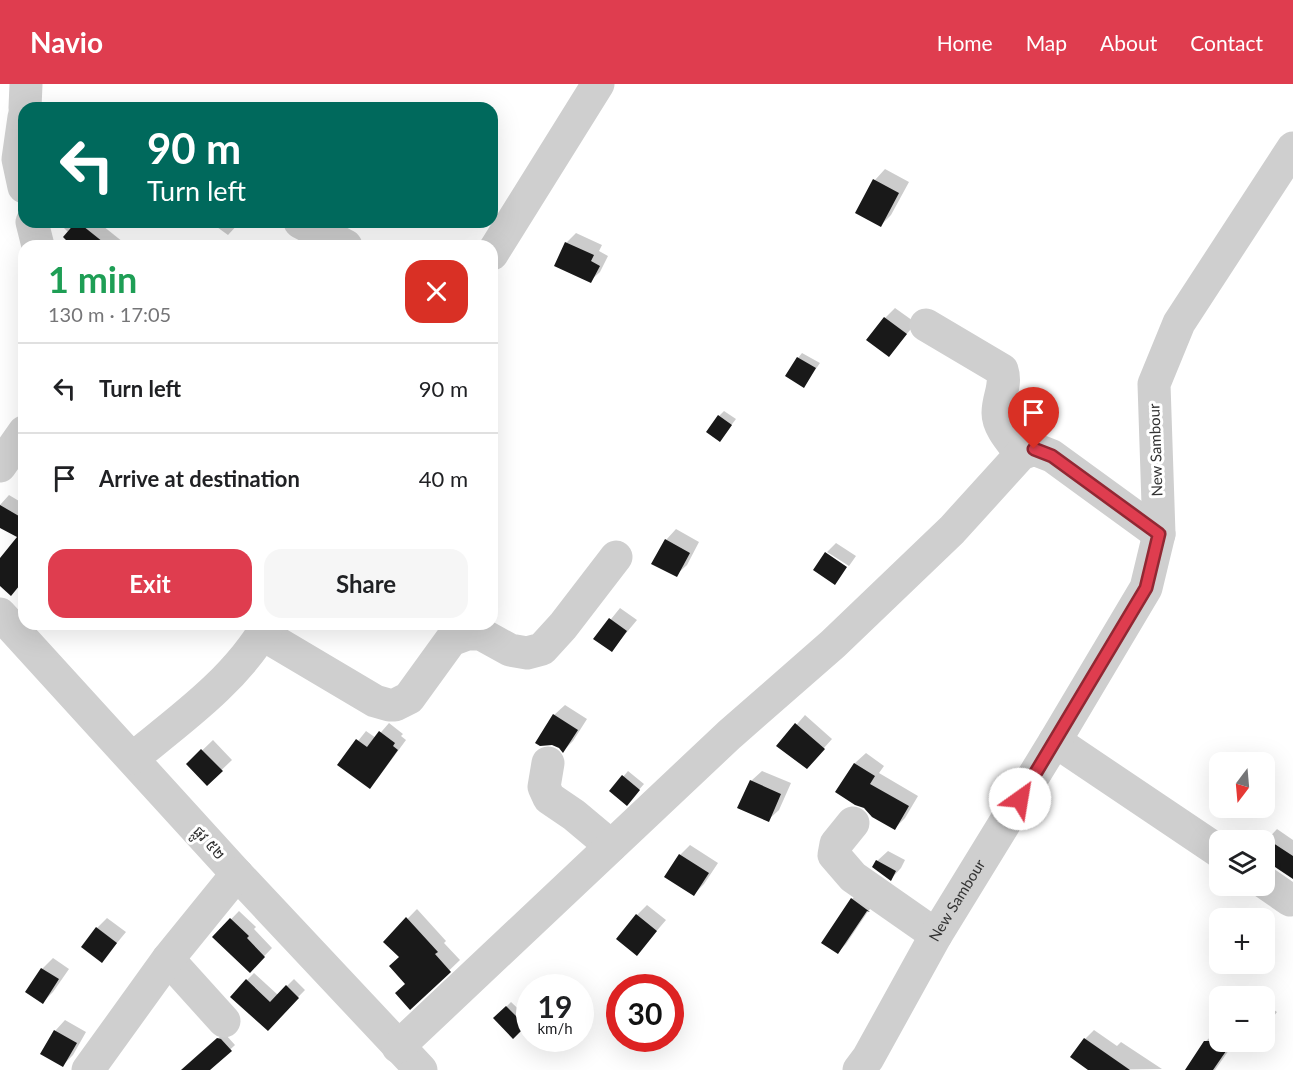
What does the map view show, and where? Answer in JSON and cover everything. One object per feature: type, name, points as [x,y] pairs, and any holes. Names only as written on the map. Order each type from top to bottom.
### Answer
[{"type":"street","points":[[25,102],[26,84]]},
{"type":"street","points":[[498,244],[598,84]]},
{"type":"street","name":"New Sambour","points":[[859,1070],[868,1058],[936,935],[1146,588],[1159,534],[1154,384],[1179,323],[1293,148]]},
{"type":"street","points":[[312,228],[334,240]]},
{"type":"street","points":[[927,325],[1002,370],[1005,379],[998,413],[1001,425],[1021,454]]},
{"type":"street","points":[[0,466],[18,440]]},
{"type":"street","points":[[398,1047],[729,735],[833,644],[952,530],[1021,454],[1034,449],[1052,456],[1159,534]]},
{"type":"street","points":[[267,630],[375,701],[395,705],[409,698],[452,640],[466,634],[481,634],[510,650],[526,653],[542,649],[563,626],[616,557]]},
{"type":"street","name":"ផ្លូវ ៥២","points":[[0,614],[237,874],[421,1070]]},
{"type":"street","points":[[133,758],[225,679],[264,630]]},
{"type":"street","points":[[1055,741],[1209,845]]},
{"type":"street","points":[[548,763],[544,787],[549,798],[574,815],[611,846]]},
{"type":"street","points":[[853,823],[836,844],[834,855],[853,877],[936,935]]},
{"type":"street","points":[[88,1070],[168,960],[237,874]]},
{"type":"street","points":[[168,960],[224,1021]]},
{"type":"building","points":[[873,179],[899,193],[881,227],[855,213]]},
{"type":"building","points":[[71,228],[86,228],[100,240],[66,240],[63,237]]},
{"type":"building","points":[[565,242],[594,255],[591,261],[600,266],[591,283],[554,266]]},
{"type":"building","points":[[884,317],[907,334],[889,357],[866,340]]},
{"type":"building","points":[[797,357],[816,368],[804,388],[785,376]]},
{"type":"building","points":[[718,415],[732,425],[720,442],[706,432]]},
{"type":"building","points":[[0,505],[18,516],[18,587],[11,596],[0,586],[0,558],[17,537],[0,528]]},
{"type":"building","points":[[665,539],[690,553],[677,577],[651,564]]},
{"type":"building","points":[[825,552],[847,567],[835,585],[813,570]]},
{"type":"building","points":[[609,618],[627,631],[612,652],[593,639]]},
{"type":"building","points":[[553,714],[578,730],[563,753],[552,745],[540,746],[535,743]]},
{"type":"building","points":[[795,723],[825,749],[807,769],[776,746]]},
{"type":"building","points":[[379,731],[395,743],[393,746],[398,750],[370,789],[337,765],[356,739],[367,747]]},
{"type":"building","points":[[201,749],[223,771],[207,786],[186,764]]},
{"type":"building","points":[[854,763],[875,776],[870,784],[909,806],[895,830],[872,817],[864,808],[835,792]]},
{"type":"building","points":[[622,775],[640,790],[627,806],[609,791]]},
{"type":"building","points":[[750,780],[781,794],[769,822],[737,808]]},
{"type":"building","points":[[1275,844],[1293,856],[1293,879],[1275,867]]},
{"type":"building","points":[[679,854],[709,873],[694,896],[664,877]]},
{"type":"building","points":[[876,860],[896,871],[891,881],[872,867]]},
{"type":"building","points":[[851,898],[870,912],[867,911],[838,954],[821,943]]},
{"type":"building","points":[[636,914],[657,931],[637,956],[616,939]]},
{"type":"building","points":[[406,917],[438,952],[435,954],[451,972],[410,1010],[395,993],[405,984],[389,966],[399,957],[383,942]]},
{"type":"building","points":[[230,918],[249,936],[247,938],[265,957],[250,973],[212,937]]},
{"type":"building","points":[[96,927],[117,943],[102,963],[81,947]]},
{"type":"building","points":[[41,968],[59,979],[43,1004],[25,992]]},
{"type":"building","points":[[246,979],[270,1002],[286,985],[299,998],[268,1031],[230,997]]},
{"type":"building","points":[[506,1006],[516,1016],[516,1036],[513,1039],[493,1018]]},
{"type":"building","points":[[54,1030],[77,1043],[63,1067],[40,1054]]},
{"type":"building","points":[[217,1038],[221,1039],[232,1051],[210,1070],[181,1070]]},
{"type":"building","points":[[1084,1038],[1130,1070],[1088,1070],[1070,1057]]},
{"type":"building","points":[[1204,1041],[1209,1041],[1209,1052],[1225,1052],[1213,1070],[1185,1070]]},
{"type":"route","points":[[1020,799],[1146,588],[1159,534],[1052,456],[1034,449]]}]
